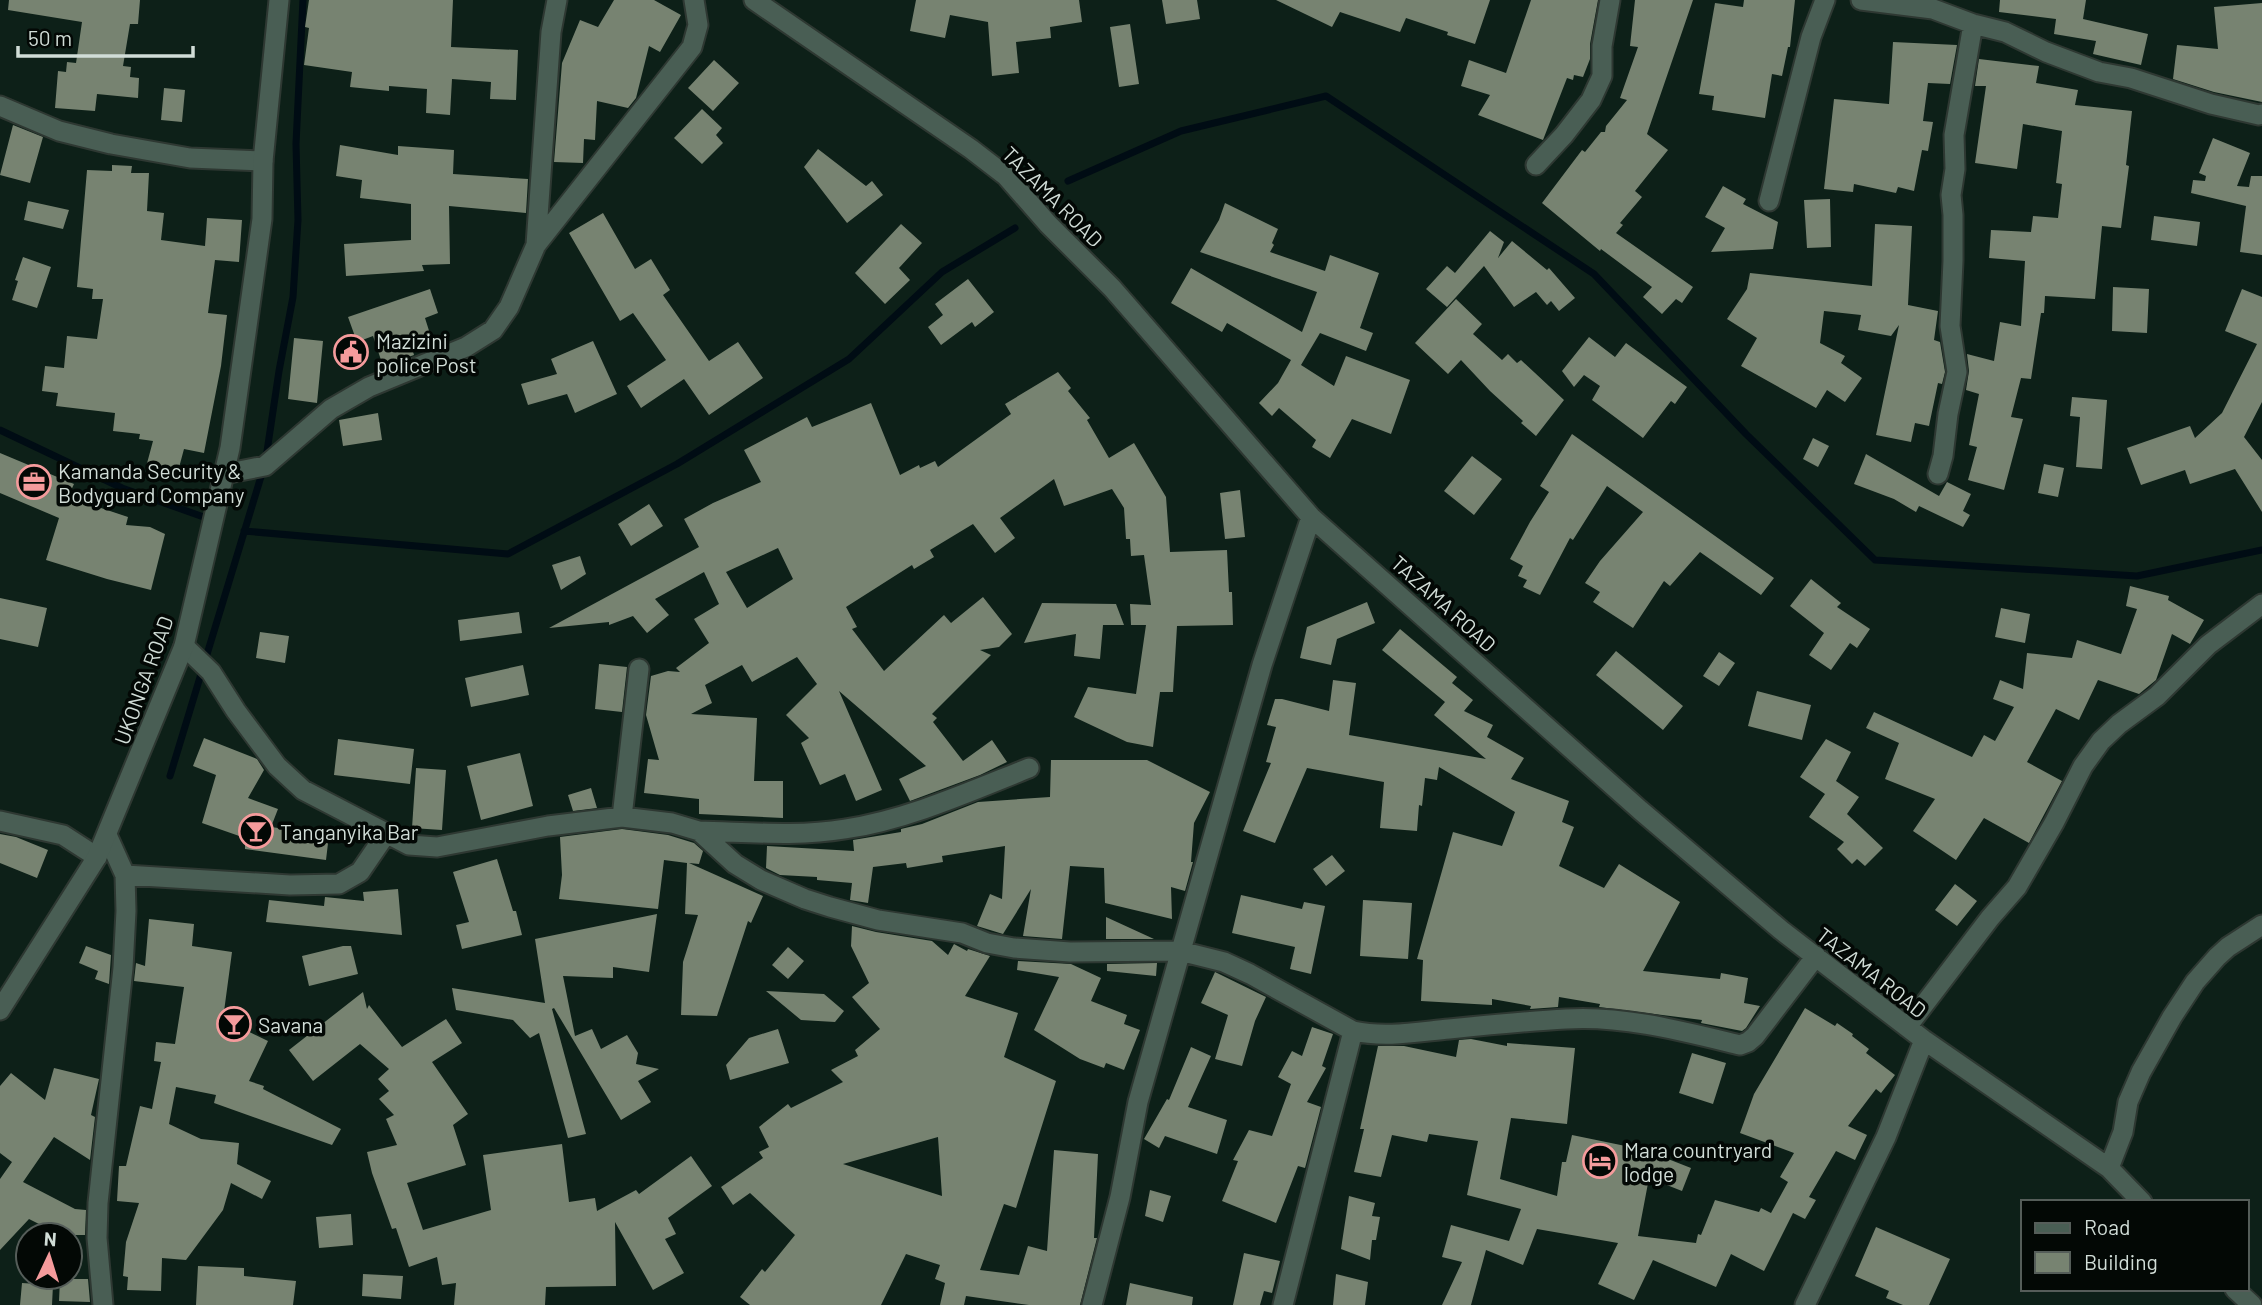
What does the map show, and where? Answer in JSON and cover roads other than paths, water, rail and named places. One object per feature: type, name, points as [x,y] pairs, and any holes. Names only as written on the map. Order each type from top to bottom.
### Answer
[{"type":"street","name":"UKONGA ROAD","points":[[3,998],[97,857],[184,646],[230,448],[262,219],[262,161],[279,0]]},
{"type":"street","points":[[536,245],[551,32],[557,0]]},
{"type":"street","points":[[224,474],[265,466],[331,409],[369,387],[466,347],[493,330],[509,307],[536,245],[692,47],[698,25],[694,0]]},
{"type":"street","name":"TAZAMA ROAD","points":[[754,0],[1006,176],[1156,337],[1311,517],[1640,810],[1781,930],[1924,1040],[2109,1168],[2140,1200]]},
{"type":"street","points":[[1536,164],[1564,135],[1591,100],[1602,76],[1602,46],[1610,0]]},
{"type":"street","points":[[1769,201],[1811,37],[1825,0]]},
{"type":"street","points":[[1860,0],[1932,4],[1973,24],[2004,32],[2046,52],[2099,72],[2131,78],[2211,104],[2262,114]]},
{"type":"street","points":[[1938,474],[1957,372],[1950,326],[1953,238],[1951,195],[1955,169],[1954,135],[1973,24]]},
{"type":"street","points":[[0,106],[59,131],[111,144],[190,158],[262,161]]},
{"type":"street","points":[[1092,1305],[1120,1197],[1138,1102],[1262,664],[1311,517]]},
{"type":"street","points":[[1907,1027],[2017,887],[2083,766],[2101,741],[2157,696],[2208,645],[2262,604]]},
{"type":"street","points":[[184,646],[211,673],[277,766],[303,790],[409,845],[437,847],[548,826],[622,817],[672,823],[699,831],[845,829],[911,813],[1029,768]]},
{"type":"street","points":[[622,817],[639,670]]},
{"type":"street","points":[[0,821],[63,835],[97,857]]},
{"type":"street","points":[[699,831],[735,864],[761,880],[805,899],[877,920],[962,933],[987,943],[1014,948],[1070,952],[1180,951],[1224,962],[1353,1031],[1369,1035],[1568,1018],[1622,1021],[1684,1031],[1740,1045],[1755,1036],[1815,956]]},
{"type":"street","points":[[125,875],[290,886],[339,884],[360,873],[386,834]]},
{"type":"street","points":[[103,1305],[97,1238],[98,1203],[123,968],[126,911],[125,875],[107,835]]},
{"type":"street","points":[[2109,1168],[2123,1132],[2128,1102],[2141,1072],[2172,1017],[2195,982],[2217,957],[2262,925]]},
{"type":"street","points":[[1283,1305],[1353,1031]]},
{"type":"street","points":[[1805,1305],[1886,1137],[1924,1040]]},
{"type":"street","points":[[2237,1291],[2252,1305]]},
{"type":"waterway","points":[[266,458],[293,297],[298,220],[296,144],[303,0]]},
{"type":"waterway","points":[[1068,181],[1181,131],[1326,96],[1594,274],[1746,434],[1875,560],[2137,576],[2262,550]]},
{"type":"waterway","points":[[244,531],[508,554],[677,464],[849,359],[942,272],[1015,228]]},
{"type":"waterway","points":[[0,430],[122,488],[212,520]]},
{"type":"waterway","points":[[170,776],[263,470]]},
{"type":"place","name":"Mazizini police Post","points":[[351,352]]},
{"type":"place","name":"Kamanda Security & Bodyguard Company","points":[[34,482]]},
{"type":"place","name":"Tanganyika Bar","points":[[256,831]]},
{"type":"place","name":"Savana","points":[[234,1024]]},
{"type":"place","name":"Mara countryard lodge","points":[[1600,1161]]}]
